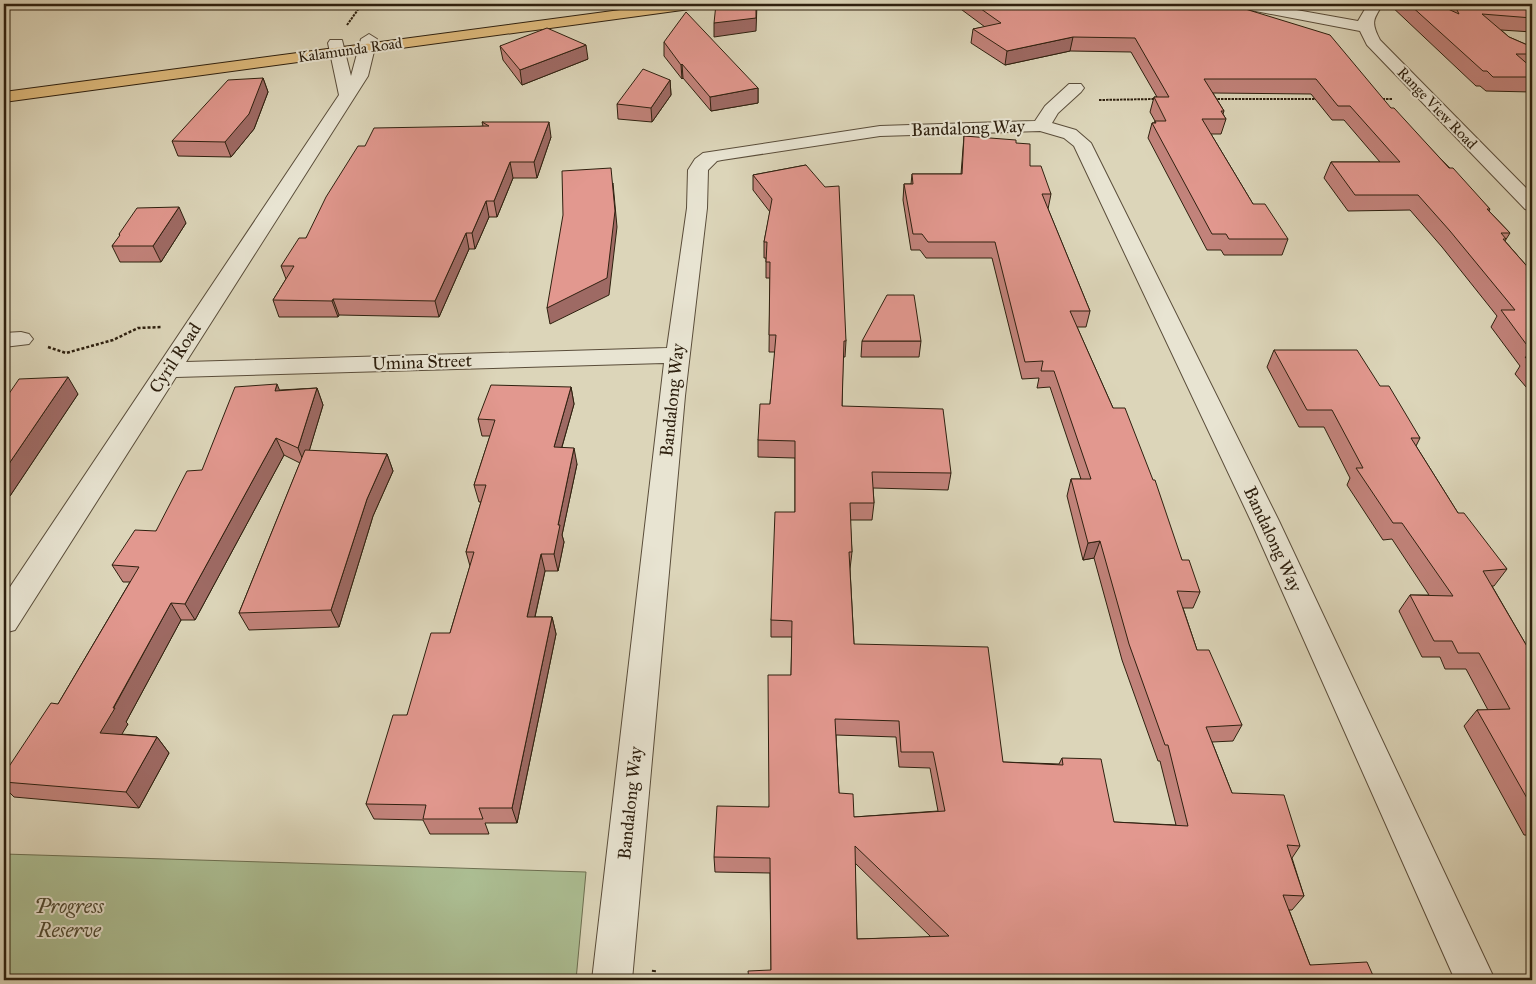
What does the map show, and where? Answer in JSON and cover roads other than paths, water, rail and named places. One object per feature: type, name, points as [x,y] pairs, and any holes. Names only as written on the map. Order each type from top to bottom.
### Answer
[{"type":"main road","name":"Kalamunda Road","points":[[369,43],[643,4]]},
{"type":"main road","name":"Kalamunda Road","points":[[4,88],[339,42],[369,43],[697,4]]},
{"type":"main road","name":"Kalamunda Road","points":[[4,97],[339,42]]},
{"type":"street","points":[[1240,4],[1365,27],[1366,18],[1376,4]]},
{"type":"street","name":"Range View Road","points":[[1365,27],[1373,42],[1532,205]]},
{"type":"street","points":[[339,42],[347,95]]},
{"type":"street","name":"Cyril Road","points":[[4,621],[360,76],[369,43]]},
{"type":"street","points":[[1046,118],[1075,88]]},
{"type":"street","name":"Bandalong Way","points":[[612,980],[676,355],[697,208],[698,170],[702,163],[710,157],[880,131],[1046,118],[1082,143],[1265,521],[1476,980]]},
{"type":"street","name":"Umina Street","points":[[167,370],[676,355]]},
{"type":"park label","name":"Progress Reserve","points":[[69,918]]}]
